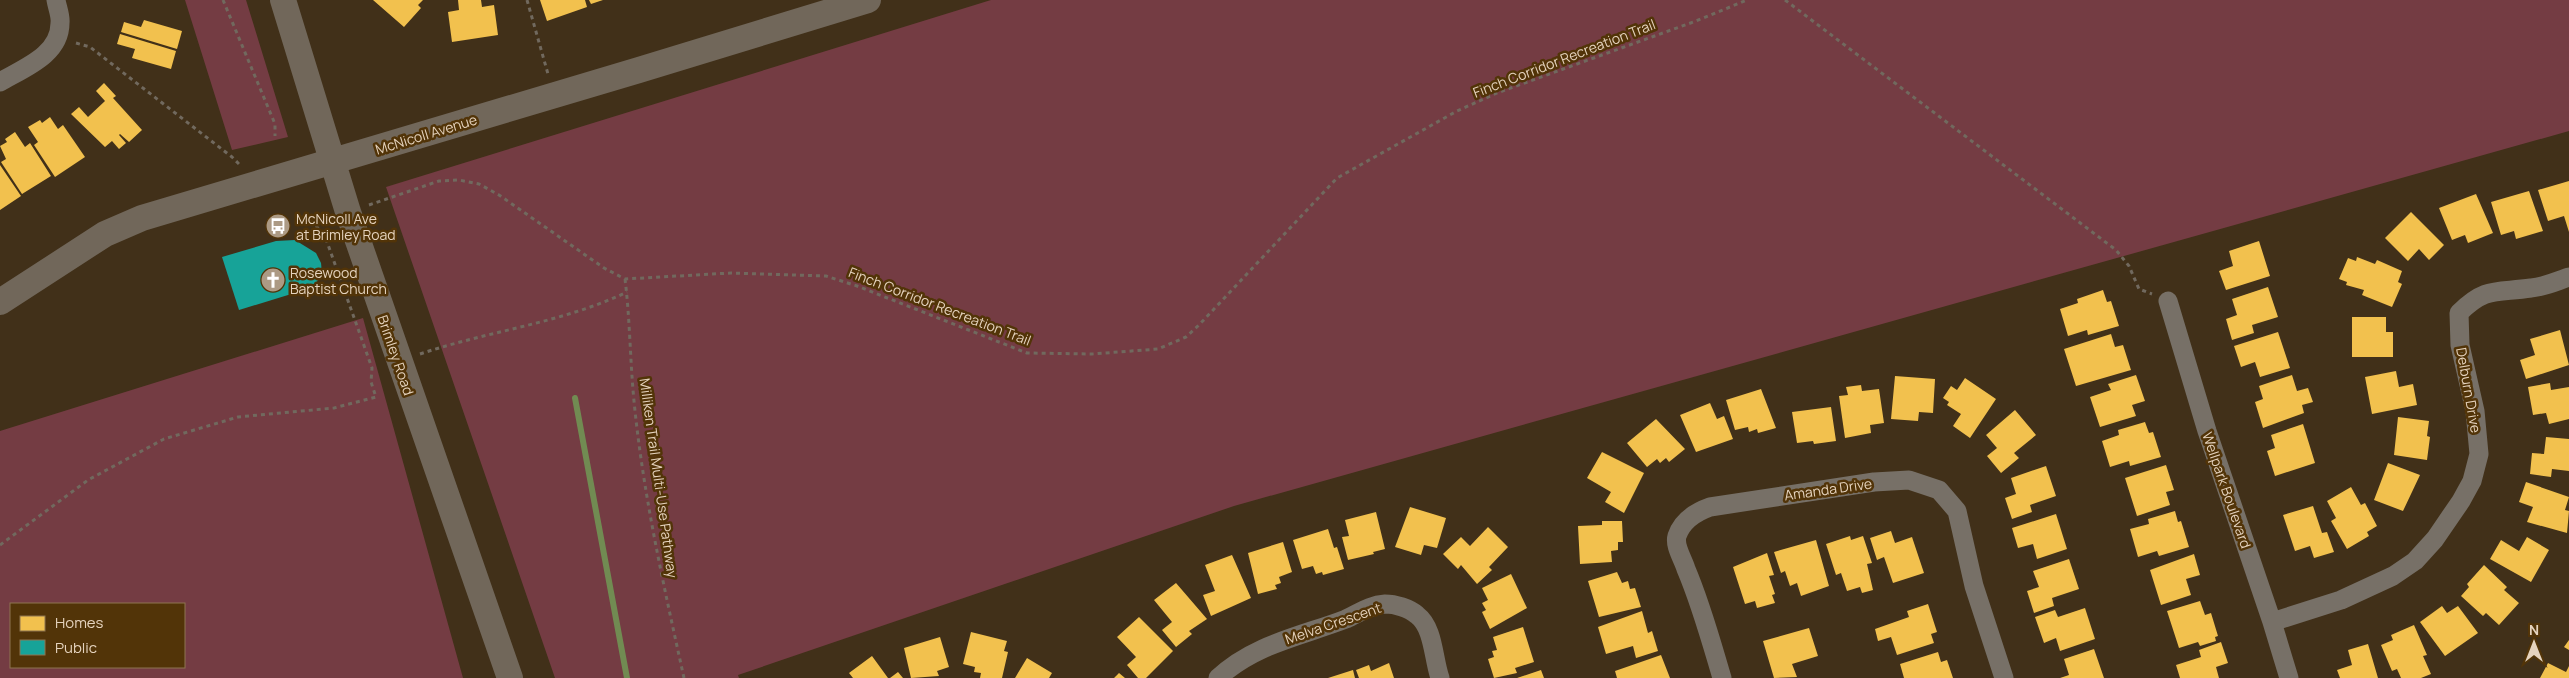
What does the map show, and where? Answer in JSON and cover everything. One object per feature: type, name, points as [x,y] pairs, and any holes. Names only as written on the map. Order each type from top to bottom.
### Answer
[{"type":"main road","name":"Brimley Road","points":[[283,0],[332,161],[398,361],[510,678]]},
{"type":"main road","name":"McNicoll Avenue","points":[[0,302],[105,234],[142,218],[554,96],[868,0]]},
{"type":"street","points":[[0,82],[48,52],[58,38],[61,22],[56,0]]},
{"type":"street","name":"Delburn Drive","points":[[2272,622],[2341,600],[2392,576],[2415,561],[2435,539],[2472,481],[2479,454],[2475,411],[2460,345],[2459,312],[2472,300],[2490,291],[2533,288],[2569,277]]},
{"type":"street","name":"Wellpark Boulevard","points":[[2168,301],[2207,431],[2272,622],[2289,678]]},
{"type":"street","name":"Amanda Drive","points":[[1722,678],[1696,592],[1677,546],[1677,536],[1686,521],[1696,512],[1710,507],[1874,482],[1909,480],[1939,490],[1957,511],[1974,586],[2004,678]]},
{"type":"street","name":"Melva Crescent","points":[[1218,678],[1228,668],[1284,639],[1346,619],[1369,607],[1386,604],[1405,607],[1418,615],[1427,626],[1440,678]]},
{"type":"path","points":[[223,0],[275,124],[275,136]]},
{"type":"path","points":[[527,0],[554,96]]},
{"type":"path","name":"Finch Corridor Recreation Trail","points":[[625,279],[731,273],[826,276],[857,286],[1027,353],[1092,354],[1158,350],[1173,344],[1192,331],[1337,178],[1457,111],[1497,92],[1696,21],[1747,0]]},
{"type":"path","points":[[1785,0],[2116,250],[2129,266],[2140,289],[2168,301]]},
{"type":"path","points":[[58,38],[90,47],[232,157]]},
{"type":"path","points":[[378,202],[439,181],[459,180],[479,184],[499,195],[597,263],[625,279]]},
{"type":"path","points":[[0,545],[88,480],[164,439],[238,417],[334,408],[376,397],[371,382],[372,368],[326,240],[314,223],[301,217]]},
{"type":"path","name":"Milliken Trail Multi-Use Pathway","points":[[625,279],[634,401],[641,452],[661,572],[684,678]]},
{"type":"path","points":[[398,361],[438,348],[573,312],[605,302],[627,292]]},
{"type":"shaded area","points":[[185,0],[246,0],[288,137],[232,150]]},
{"type":"shaded area","points":[[991,0],[2569,0],[2569,131],[1234,506],[738,675],[739,678],[555,678],[386,187]]},
{"type":"shaded area","points":[[363,318],[463,678],[0,678],[0,431]]},
{"type":"building: Homes","points":[[373,0],[423,0],[418,5],[421,8],[404,27]]},
{"type":"building: Homes","points":[[458,0],[481,0],[482,7],[494,5],[498,35],[452,42],[448,12],[459,10]]},
{"type":"building: Homes","points":[[540,0],[585,0],[587,7],[547,21]]},
{"type":"building: Homes","points":[[589,0],[603,0],[591,4]]},
{"type":"building: Homes","points":[[144,20],[182,31],[177,49],[121,32],[124,22],[141,27]]},
{"type":"building: Homes","points":[[120,34],[176,51],[171,69],[132,58],[135,49],[117,44]]},
{"type":"building: Homes","points":[[104,83],[116,96],[113,98],[142,130],[129,142],[120,134],[126,143],[119,149],[112,141],[105,147],[71,114],[79,107],[88,117],[105,101],[96,91]]},
{"type":"building: Homes","points":[[50,117],[58,129],[63,125],[85,157],[55,177],[34,145],[38,142],[28,127],[40,120],[42,123]]},
{"type":"building: Homes","points":[[15,132],[25,147],[30,143],[51,176],[22,194],[1,162],[6,159],[0,146],[7,142],[5,139]]},
{"type":"building: Homes","points":[[0,165],[21,196],[0,210]]},
{"type":"building: Homes","points":[[2569,181],[2569,232],[2564,216],[2548,221],[2538,190]]},
{"type":"building: Homes","points":[[2529,191],[2543,231],[2516,239],[2514,231],[2501,235],[2491,202]]},
{"type":"building: Homes","points":[[2476,194],[2493,233],[2468,243],[2465,235],[2452,240],[2439,208]]},
{"type":"building: Homes","points":[[2411,212],[2444,245],[2429,260],[2419,249],[2408,261],[2385,238]]},
{"type":"building: Homes","points":[[2259,241],[2270,276],[2226,290],[2219,271],[2233,266],[2229,251]]},
{"type":"building: Homes","points":[[2357,257],[2375,264],[2377,260],[2402,271],[2398,282],[2402,284],[2392,307],[2362,295],[2364,290],[2346,285],[2347,282],[2339,279],[2348,258],[2356,261]]},
{"type":"building: Homes","points":[[2268,287],[2278,317],[2252,325],[2254,333],[2232,340],[2226,319],[2237,315],[2232,299]]},
{"type":"building: Homes","points":[[2103,290],[2107,302],[2111,301],[2119,326],[2088,335],[2087,330],[2068,336],[2060,309],[2078,303],[2077,299]]},
{"type":"building: Homes","points":[[2352,317],[2386,317],[2386,332],[2393,332],[2393,357],[2352,357]]},
{"type":"building: Homes","points":[[2560,330],[2569,365],[2526,379],[2520,360],[2535,355],[2530,339]]},
{"type":"building: Homes","points":[[2278,332],[2290,368],[2260,377],[2255,362],[2241,367],[2234,346]]},
{"type":"building: Homes","points":[[2111,334],[2115,347],[2123,345],[2131,370],[2076,386],[2064,349]]},
{"type":"building: Homes","points":[[2396,371],[2399,387],[2413,384],[2417,405],[2372,414],[2365,377]]},
{"type":"building: Homes","points":[[2136,375],[2145,401],[2132,405],[2136,416],[2100,427],[2090,397],[2111,390],[2108,384]]},
{"type":"building: Homes","points":[[2292,375],[2297,391],[2308,388],[2313,402],[2302,405],[2304,413],[2263,428],[2255,402],[2263,399],[2259,386]]},
{"type":"building: Homes","points":[[1895,376],[1935,379],[1933,413],[1919,412],[1918,421],[1891,419]]},
{"type":"building: Homes","points":[[1965,378],[1996,399],[1970,438],[1953,426],[1961,414],[1947,405],[1949,402],[1943,398],[1951,386],[1957,390]]},
{"type":"building: Homes","points":[[2550,383],[2551,390],[2569,387],[2569,419],[2549,424],[2546,413],[2533,415],[2528,387]]},
{"type":"building: Homes","points":[[1861,385],[1862,391],[1879,389],[1884,423],[1870,425],[1871,433],[1845,438],[1839,396],[1848,395],[1846,387]]},
{"type":"building: Homes","points":[[1761,389],[1776,428],[1758,433],[1757,429],[1749,432],[1748,427],[1735,430],[1726,400]]},
{"type":"building: Homes","points":[[1710,403],[1717,419],[1724,416],[1733,439],[1696,452],[1680,415]]},
{"type":"building: Homes","points":[[1831,407],[1836,441],[1814,444],[1813,441],[1797,443],[1792,412]]},
{"type":"building: Homes","points":[[2015,410],[2036,435],[2014,453],[2019,458],[2001,473],[1987,456],[1997,448],[1986,435]]},
{"type":"building: Homes","points":[[2398,417],[2429,421],[2427,436],[2430,437],[2427,460],[2394,455]]},
{"type":"building: Homes","points":[[1656,419],[1685,449],[1669,462],[1666,458],[1660,463],[1657,459],[1647,467],[1627,443]]},
{"type":"building: Homes","points":[[2145,422],[2149,433],[2153,432],[2161,457],[2130,466],[2129,461],[2110,467],[2102,441],[2119,435],[2118,430]]},
{"type":"building: Homes","points":[[2303,424],[2315,463],[2275,476],[2267,451],[2275,448],[2271,435]]},
{"type":"building: Homes","points":[[2546,437],[2569,439],[2569,471],[2552,469],[2551,477],[2530,474],[2532,453],[2544,454]]},
{"type":"building: Homes","points":[[1602,452],[1644,473],[1624,513],[1605,502],[1611,492],[1587,478]]},
{"type":"building: Homes","points":[[2388,463],[2420,475],[2403,511],[2374,500]]},
{"type":"building: Homes","points":[[2166,465],[2174,490],[2166,492],[2170,505],[2137,516],[2125,478]]},
{"type":"building: Homes","points":[[2046,466],[2056,496],[2030,505],[2032,512],[2012,519],[2005,498],[2016,494],[2011,478]]},
{"type":"building: Homes","points":[[2526,482],[2569,497],[2565,510],[2569,511],[2567,533],[2527,522],[2533,507],[2519,502]]},
{"type":"building: Homes","points":[[2351,487],[2361,505],[2365,503],[2377,526],[2367,532],[2369,536],[2347,549],[2331,521],[2336,518],[2327,501]]},
{"type":"building: Homes","points":[[2313,506],[2322,533],[2327,532],[2334,552],[2314,558],[2310,546],[2295,551],[2283,515]]},
{"type":"building: Homes","points":[[1410,507],[1446,518],[1437,548],[1424,545],[1421,555],[1395,547]]},
{"type":"building: Homes","points":[[2175,511],[2178,522],[2181,521],[2189,547],[2159,556],[2157,551],[2138,557],[2130,529],[2149,524],[2148,519]]},
{"type":"building: Homes","points":[[1376,512],[1385,549],[1373,552],[1374,554],[1348,560],[1342,537],[1349,536],[1345,520]]},
{"type":"building: Homes","points":[[2056,514],[2067,549],[2037,559],[2033,544],[2018,548],[2012,528]]},
{"type":"building: Homes","points":[[1602,521],[1622,521],[1623,542],[1618,542],[1618,550],[1611,551],[1612,562],[1580,564],[1578,526],[1602,525]]},
{"type":"building: Homes","points":[[1488,527],[1508,547],[1489,567],[1492,570],[1477,584],[1461,565],[1458,569],[1443,554],[1461,537],[1470,546]]},
{"type":"building: Homes","points":[[1328,529],[1334,548],[1337,547],[1344,569],[1323,575],[1322,572],[1316,574],[1313,566],[1302,569],[1293,540]]},
{"type":"building: Homes","points":[[1891,531],[1895,543],[1912,537],[1924,573],[1893,583],[1884,557],[1877,560],[1870,538]]},
{"type":"building: Homes","points":[[1850,536],[1851,540],[1863,536],[1872,563],[1867,564],[1873,590],[1862,593],[1860,587],[1847,591],[1841,573],[1836,575],[1826,544]]},
{"type":"building: Homes","points":[[2527,537],[2549,550],[2531,582],[2490,559],[2501,540],[2519,551]]},
{"type":"building: Homes","points":[[1816,540],[1829,586],[1801,596],[1797,583],[1790,586],[1785,571],[1781,573],[1774,552]]},
{"type":"building: Homes","points":[[1283,542],[1292,572],[1279,577],[1281,583],[1275,585],[1277,589],[1258,594],[1248,553]]},
{"type":"building: Homes","points":[[1767,553],[1774,575],[1769,576],[1775,594],[1772,595],[1775,603],[1757,608],[1755,601],[1745,604],[1733,567]]},
{"type":"building: Homes","points":[[2194,554],[2200,575],[2186,579],[2191,595],[2161,605],[2150,570]]},
{"type":"building: Homes","points":[[1232,555],[1251,598],[1211,616],[1203,595],[1215,591],[1205,565]]},
{"type":"building: Homes","points":[[2069,559],[2079,589],[2052,598],[2054,606],[2034,613],[2027,591],[2039,587],[2033,571]]},
{"type":"building: Homes","points":[[2484,565],[2507,587],[2504,590],[2519,603],[2499,625],[2486,613],[2483,616],[2461,596],[2469,587],[2467,584]]},
{"type":"building: Homes","points":[[1617,572],[1622,583],[1628,581],[1630,589],[1635,588],[1641,607],[1599,617],[1588,581]]},
{"type":"building: Homes","points":[[1511,574],[1527,608],[1490,629],[1482,612],[1486,610],[1482,603],[1488,600],[1482,588]]},
{"type":"building: Homes","points":[[1176,583],[1207,619],[1189,631],[1192,634],[1176,647],[1162,630],[1172,622],[1154,600]]},
{"type":"building: Homes","points":[[2200,601],[2205,615],[2211,613],[2218,636],[2215,637],[2216,641],[2200,646],[2198,642],[2179,648],[2167,611]]},
{"type":"building: Homes","points":[[1928,604],[1937,632],[1931,634],[1934,643],[1897,655],[1891,637],[1878,641],[1875,629],[1909,617],[1907,611]]},
{"type":"building: Homes","points":[[2442,606],[2447,613],[2458,606],[2478,633],[2445,656],[2420,622]]},
{"type":"building: Homes","points":[[2085,608],[2095,639],[2060,651],[2056,638],[2044,643],[2035,617],[2055,610],[2058,617]]},
{"type":"building: Homes","points":[[1642,611],[1648,633],[1652,631],[1658,651],[1636,658],[1633,646],[1606,654],[1598,627]]},
{"type":"building: Homes","points":[[1139,617],[1173,651],[1146,678],[1138,678],[1127,665],[1136,657],[1117,637]]},
{"type":"building: Homes","points":[[2414,625],[2427,655],[2423,656],[2431,674],[2421,678],[2401,678],[2397,669],[2392,671],[2381,645],[2393,640],[2391,635]]},
{"type":"building: Homes","points":[[1523,627],[1534,662],[1515,668],[1517,673],[1494,678],[1488,659],[1494,657],[1492,651],[1497,650],[1493,637]]},
{"type":"building: Homes","points":[[1809,628],[1818,656],[1792,664],[1797,677],[1774,678],[1763,641]]},
{"type":"building: Homes","points":[[971,632],[1007,641],[1004,651],[1008,652],[1002,678],[980,678],[981,673],[974,672],[975,667],[963,664]]},
{"type":"building: Homes","points":[[940,637],[949,667],[937,671],[939,676],[911,678],[904,648]]},
{"type":"building: Homes","points":[[2569,640],[2569,650],[2564,647]]},
{"type":"building: Homes","points":[[2221,642],[2228,663],[2216,667],[2219,678],[2180,678],[2176,665],[2201,657],[2199,650]]},
{"type":"building: Homes","points":[[2368,644],[2378,678],[2340,678],[2337,670],[2352,665],[2348,650]]},
{"type":"building: Homes","points":[[2094,649],[2104,678],[2060,678],[2069,675],[2064,659]]},
{"type":"building: Homes","points":[[1938,652],[1941,662],[1947,660],[1953,678],[1904,678],[1900,664]]},
{"type":"building: Homes","points":[[1661,655],[1670,678],[1617,678],[1615,671]]},
{"type":"building: Homes","points":[[872,656],[888,678],[853,678],[849,673]]},
{"type":"building: Homes","points":[[1027,658],[1052,673],[1049,678],[1015,678]]},
{"type":"building: Homes","points":[[1389,663],[1394,678],[1359,678],[1356,670],[1369,665],[1371,671]]},
{"type":"building: Homes","points":[[2548,663],[2566,672],[2569,666],[2569,678],[2540,678]]},
{"type":"building: Homes","points":[[1353,670],[1355,678],[1328,678]]},
{"type":"building: Homes","points":[[1541,670],[1544,678],[1517,678]]},
{"type":"building: Homes","points":[[898,672],[903,678],[890,678]]},
{"type":"building: Homes","points":[[1119,673],[1125,678],[1114,678]]},
{"type":"building: Public","name":"Rosewood Baptist Church","points":[[295,240],[316,253],[321,263],[322,273],[314,287],[239,310],[222,257],[276,241]]},
{"type":"waterway","points":[[575,398],[627,678]]},
{"type":"place","name":"McNicoll Ave at Brimley Road","points":[[278,226]]},
{"type":"place","name":"Rosewood Baptist Church","points":[[273,280]]}]
